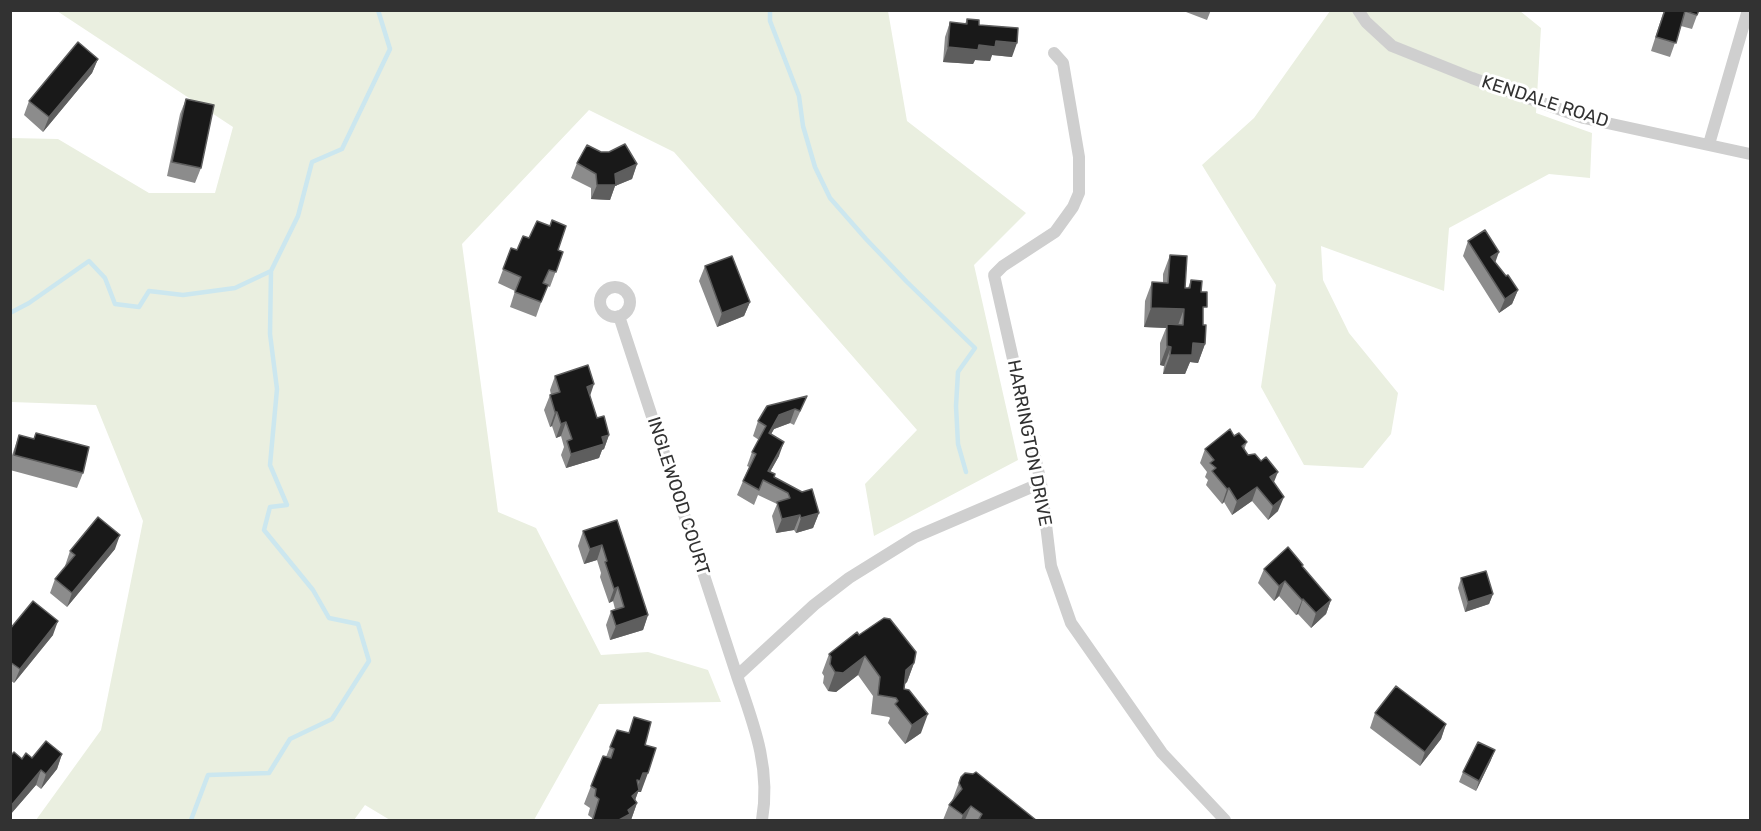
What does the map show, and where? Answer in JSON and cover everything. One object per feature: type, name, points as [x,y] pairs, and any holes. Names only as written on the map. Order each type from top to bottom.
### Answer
[{"type":"street","name":"KENDALE ROAD","points":[[1358,10],[1366,22],[1392,46],[1472,78],[1584,118],[1750,154]]},
{"type":"street","points":[[1708,144],[1748,10]]},
{"type":"street","name":"HARRINGTON DRIVE","points":[[1054,53],[1063,63],[1079,157],[1079,193],[1073,207],[1055,232],[1003,266],[994,275],[1041,483],[1051,566],[1071,624],[1162,753],[1225,820]]},
{"type":"street","name":"INGLEWOOD COURT","points":[[619,316],[759,740],[765,771],[762,820]]},
{"type":"street","points":[[737,676],[814,605],[849,578],[915,537],[1041,483]]},
{"type":"shaded area","points":[[57,11],[888,11],[907,121],[1026,213],[974,265],[1018,460],[874,536],[865,484],[917,430],[674,152],[589,110],[462,244],[498,512],[536,528],[601,655],[648,652],[708,670],[721,702],[599,704],[534,820],[390,820],[365,805],[354,820],[36,820],[101,730],[143,521],[96,405],[11,402],[11,138],[58,139],[149,193],[215,193],[233,127]]},
{"type":"shaded area","points":[[1330,11],[1520,11],[1541,28],[1536,113],[1592,133],[1590,178],[1549,174],[1449,228],[1444,291],[1321,246],[1323,280],[1349,333],[1398,393],[1391,434],[1363,468],[1304,465],[1261,387],[1276,285],[1202,165],[1254,118]]},
{"type":"building","points":[[1665,10],[1699,10],[1697,15],[1685,11],[1676,43],[1656,37]]},
{"type":"building","points":[[967,19],[979,20],[979,25],[1018,28],[1017,43],[996,41],[995,47],[979,45],[978,50],[948,47],[950,22],[967,24]]},
{"type":"building","points":[[78,42],[98,59],[49,117],[29,101]]},
{"type":"building","points":[[186,99],[214,105],[201,168],[172,162]]},
{"type":"building","points":[[625,144],[637,164],[615,174],[616,185],[597,185],[596,174],[577,163],[587,145],[601,152],[609,152]]},
{"type":"building","points":[[552,220],[566,226],[558,250],[563,252],[556,272],[549,270],[543,283],[548,285],[541,302],[515,292],[521,277],[503,269],[511,248],[517,250],[523,236],[529,238],[537,221],[550,226]]},
{"type":"building","points":[[1485,230],[1499,252],[1491,257],[1518,290],[1505,299],[1468,241]]},
{"type":"building","points":[[1170,255],[1187,256],[1185,288],[1190,288],[1191,280],[1202,281],[1201,292],[1207,292],[1207,307],[1203,307],[1203,325],[1206,325],[1205,344],[1193,343],[1192,355],[1170,355],[1171,347],[1167,346],[1167,324],[1183,325],[1184,309],[1151,308],[1152,282],[1168,283]]},
{"type":"building","points":[[732,256],[750,302],[722,313],[705,266]]},
{"type":"building","points":[[588,365],[594,384],[587,387],[597,418],[604,416],[609,435],[602,437],[604,444],[571,454],[567,441],[572,439],[566,422],[561,424],[550,395],[560,392],[555,376]]},
{"type":"building","points":[[807,396],[800,411],[795,409],[779,415],[769,433],[784,442],[768,471],[775,474],[774,477],[802,492],[812,489],[819,513],[801,518],[800,515],[782,519],[777,502],[790,498],[788,493],[763,480],[759,490],[743,481],[756,454],[752,452],[766,426],[758,421],[767,406]]},
{"type":"building","points":[[1230,429],[1234,436],[1239,433],[1247,442],[1242,446],[1248,455],[1255,454],[1261,461],[1266,457],[1278,472],[1270,477],[1284,497],[1273,506],[1257,487],[1237,501],[1229,488],[1227,489],[1212,471],[1216,468],[1210,463],[1214,460],[1205,449]]},
{"type":"building","points":[[36,433],[89,447],[83,473],[14,455],[19,435],[34,439]]},
{"type":"building","points":[[98,517],[120,535],[72,593],[55,579],[75,555],[70,551]]},
{"type":"building","points":[[617,520],[648,615],[616,626],[611,611],[624,607],[618,587],[614,589],[602,545],[590,549],[583,531]]},
{"type":"building","points":[[1288,547],[1331,600],[1316,613],[1285,581],[1279,586],[1264,569]]},
{"type":"building","points":[[1486,571],[1493,594],[1468,602],[1461,578]]},
{"type":"building","points":[[33,601],[58,621],[20,669],[10,662],[10,629]]},
{"type":"building","points":[[884,618],[890,619],[916,652],[914,663],[906,670],[904,689],[909,690],[928,714],[912,725],[895,704],[898,701],[896,698],[878,695],[880,677],[865,656],[843,673],[835,672],[830,664],[829,654],[857,632],[859,635]]},
{"type":"building","points":[[1396,686],[1446,724],[1425,752],[1375,713]]},
{"type":"building","points":[[634,717],[651,722],[645,745],[656,748],[648,773],[643,773],[640,781],[637,780],[639,790],[632,796],[637,803],[628,810],[630,814],[619,820],[594,820],[599,799],[595,796],[596,789],[591,786],[603,756],[611,758],[614,749],[610,747],[617,730],[629,733]]},
{"type":"building","points":[[46,741],[62,754],[46,774],[41,770],[10,807],[10,756],[14,752],[22,759],[26,753],[32,758]]},
{"type":"building","points":[[1478,742],[1495,750],[1479,781],[1463,772]]},
{"type":"building","points":[[976,772],[1036,820],[981,820],[979,819],[982,814],[971,806],[963,815],[949,805],[962,789],[959,783],[961,777],[965,773]]},
{"type":"waterway","points":[[191,820],[208,775],[269,773],[290,739],[332,719],[369,661],[358,624],[329,618],[313,590],[264,530],[270,507],[287,505],[270,465],[277,389],[270,334],[271,271],[298,216],[312,162],[342,149],[390,49],[378,10]]},
{"type":"waterway","points":[[770,10],[770,21],[799,96],[803,126],[815,167],[830,198],[907,282],[975,348],[958,372],[956,406],[958,444],[966,472]]},
{"type":"waterway","points":[[10,313],[29,303],[89,261],[105,278],[115,304],[139,307],[149,291],[183,295],[235,288],[271,271]]}]
